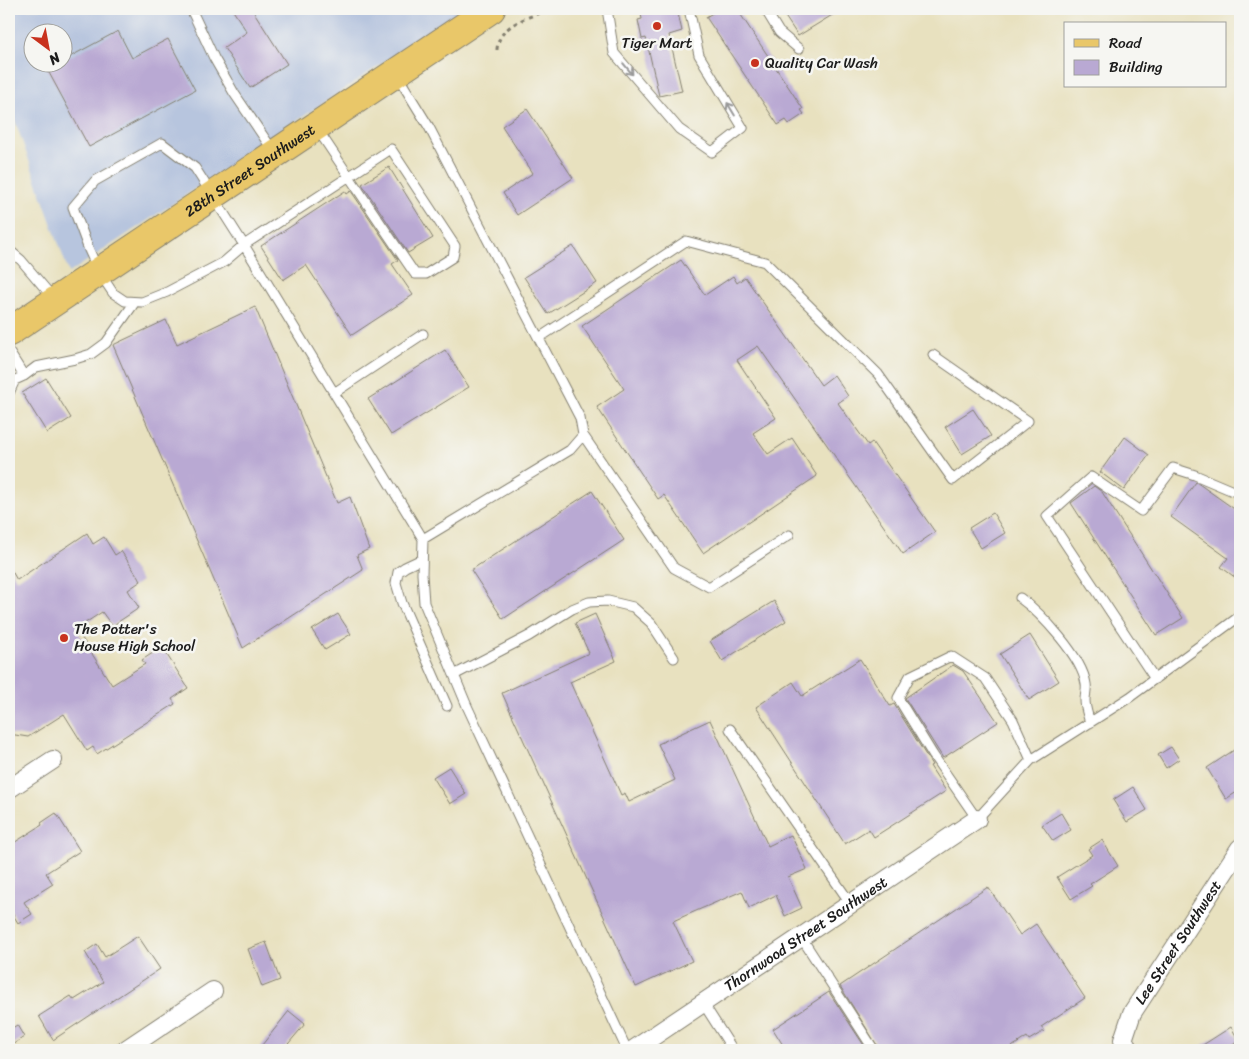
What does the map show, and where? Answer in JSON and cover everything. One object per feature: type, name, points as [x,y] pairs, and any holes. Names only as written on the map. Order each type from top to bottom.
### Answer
[{"type":"main road","name":"28th Street Southwest","points":[[12,326],[55,301],[212,197],[485,11]]},
{"type":"street","points":[[9,789],[53,760]]},
{"type":"street","name":"Thornwood Street Southwest","points":[[633,1050],[977,819]]},
{"type":"street","name":"Lee Street Southwest","points":[[1127,1045],[1132,1013],[1240,848]]},
{"type":"street","points":[[125,1050],[213,991]]},
{"type":"lane","points":[[191,9],[214,58],[234,93],[275,154]]},
{"type":"lane","points":[[607,9],[614,53],[679,129],[712,152],[743,128],[699,55],[689,9]]},
{"type":"lane","points":[[765,9],[779,32],[798,49]]},
{"type":"lane","points":[[396,72],[429,127],[580,418],[582,435],[674,568],[709,586],[789,534]]},
{"type":"lane","points":[[316,126],[350,176],[415,274],[426,274],[453,257],[455,246],[391,149],[350,176],[244,245],[224,262],[142,302],[125,301],[113,293],[99,272],[73,207],[95,181],[162,143],[195,168],[244,245],[423,539],[422,574],[424,603],[467,706],[627,1050]]},
{"type":"lane","points":[[539,338],[686,241],[765,262],[878,374],[953,480],[1028,421],[933,355]]},
{"type":"lane","points":[[9,250],[21,260],[55,301]]},
{"type":"lane","points":[[9,393],[15,380],[36,367],[91,354],[106,343],[134,302]]},
{"type":"lane","points":[[334,393],[424,334]]},
{"type":"lane","points":[[9,352],[24,376]]},
{"type":"lane","points":[[423,539],[570,450],[582,435]]},
{"type":"lane","points":[[1155,679],[1047,516],[1091,477],[1141,511],[1173,468],[1240,494]]},
{"type":"lane","points":[[422,559],[398,572],[396,583],[402,604],[447,706]]},
{"type":"lane","points":[[1020,598],[1058,635],[1078,664],[1086,684],[1085,698],[1090,723]]},
{"type":"lane","points":[[454,675],[528,636],[572,609],[589,602],[608,601],[633,607],[651,622],[674,658]]},
{"type":"lane","points":[[1031,760],[1013,720],[985,678],[951,656],[910,676],[898,698],[933,755],[977,819],[1031,760],[1130,697],[1240,616]]},
{"type":"lane","points":[[730,729],[851,904]]},
{"type":"lane","points":[[801,937],[874,1050]]},
{"type":"lane","points":[[702,1003],[733,1050]]},
{"type":"path","points":[[497,50],[500,39],[510,27],[549,9]]},
{"type":"shaded area","points":[[9,9],[464,9],[69,273],[9,104]]},
{"type":"building","points":[[232,9],[252,9],[287,64],[250,88],[224,48],[247,32]]},
{"type":"building","points":[[640,9],[663,9],[664,12],[677,9],[682,31],[669,35],[682,91],[659,96],[646,38],[642,39],[638,20],[642,19]]},
{"type":"building","name":"Quality Car Wash","points":[[719,9],[737,9],[803,109],[801,110],[804,114],[789,124],[786,120],[778,125],[706,17]]},
{"type":"building","points":[[780,9],[842,9],[798,36]]},
{"type":"building","points":[[118,31],[132,58],[168,39],[195,90],[89,147],[49,72],[72,72],[72,56]]},
{"type":"building","points":[[527,109],[573,178],[517,215],[503,193],[533,173],[502,126]]},
{"type":"building","points":[[389,167],[433,238],[408,253],[362,184]]},
{"type":"building","points":[[345,191],[347,194],[351,191],[398,260],[392,264],[413,295],[352,335],[306,265],[283,280],[261,246]]},
{"type":"building","points":[[573,246],[597,283],[548,314],[524,277]]},
{"type":"building","points":[[681,260],[705,295],[733,276],[737,283],[745,277],[821,385],[834,375],[848,396],[838,403],[868,445],[872,442],[935,532],[903,554],[758,346],[737,360],[776,418],[753,433],[768,454],[792,438],[817,476],[703,553],[664,495],[658,499],[597,407],[624,389],[582,326]]},
{"type":"building","points":[[255,307],[337,503],[350,497],[369,549],[357,555],[363,570],[243,648],[113,345],[166,320],[177,344]]},
{"type":"building","points":[[445,350],[469,387],[391,435],[368,399]]},
{"type":"building","points":[[46,378],[71,418],[47,433],[22,393]]},
{"type":"building","points":[[973,409],[991,436],[962,454],[945,427]]},
{"type":"building","points":[[1125,437],[1149,455],[1124,490],[1100,472]]},
{"type":"building","points":[[1196,482],[1240,513],[1240,581],[1221,567],[1228,558],[1171,517]]},
{"type":"building","points":[[1094,486],[1102,492],[1183,618],[1156,635],[1071,503]]},
{"type":"building","points":[[592,491],[624,540],[503,619],[471,570]]},
{"type":"building","points":[[993,513],[1005,533],[981,548],[969,528]]},
{"type":"building","points":[[87,533],[93,544],[104,537],[115,555],[121,551],[141,581],[128,590],[139,608],[112,626],[102,612],[76,629],[112,685],[145,664],[142,660],[162,647],[188,688],[172,699],[175,704],[97,754],[93,747],[87,751],[64,714],[28,737],[9,734],[9,566],[17,580]]},
{"type":"building","points":[[774,601],[786,621],[722,661],[710,641]]},
{"type":"building","points":[[338,614],[351,634],[325,650],[312,630]]},
{"type":"building","points":[[595,614],[616,661],[570,682],[621,795],[625,793],[629,802],[675,780],[658,744],[710,720],[768,846],[791,835],[807,869],[788,877],[802,908],[785,916],[776,895],[749,908],[742,891],[673,921],[692,961],[636,987],[502,693],[589,653],[575,623]]},
{"type":"building","points":[[1030,635],[1059,681],[1029,700],[1000,654]]},
{"type":"building","points":[[860,659],[890,706],[894,704],[946,791],[874,837],[869,829],[845,844],[756,707],[793,682],[802,696]]},
{"type":"building","points":[[953,665],[963,671],[998,722],[943,758],[905,698]]},
{"type":"building","points":[[1240,746],[1240,790],[1226,799],[1207,768]]},
{"type":"building","points":[[1171,747],[1179,759],[1166,768],[1158,755]]},
{"type":"building","points":[[449,767],[466,794],[450,804],[433,777]]},
{"type":"building","points":[[1133,787],[1147,810],[1127,822],[1113,800]]},
{"type":"building","points":[[56,813],[80,851],[46,873],[53,884],[24,902],[32,914],[18,923],[9,908],[9,846],[42,825],[41,823]]},
{"type":"building","points":[[1061,813],[1071,830],[1053,841],[1042,825]]},
{"type":"building","points":[[1102,840],[1118,866],[1071,899],[1057,877],[1092,855],[1088,849]]},
{"type":"building","points":[[988,887],[1020,935],[1036,924],[1085,998],[1041,1027],[1044,1031],[1029,1040],[1027,1037],[1007,1050],[880,1050],[840,986]]},
{"type":"building","points":[[138,936],[160,969],[53,1040],[39,1016],[71,996],[74,1000],[103,982],[85,952],[97,944],[105,957]]},
{"type":"building","points":[[266,942],[280,980],[262,987],[248,949]]},
{"type":"building","points":[[829,992],[867,1050],[786,1050],[773,1029]]},
{"type":"building","points":[[289,1011],[305,1024],[283,1050],[258,1050]]},
{"type":"building","points":[[17,1025],[24,1037],[9,1047],[9,1030]]},
{"type":"building","points":[[1231,1027],[1239,1041],[1231,1046],[1234,1050],[1195,1050]]},
{"type":"place","name":"Tiger Mart","points":[[657,26]]},
{"type":"place","name":"Quality Car Wash","points":[[755,63]]},
{"type":"place","name":"The Potter's House High School","points":[[64,638]]}]
